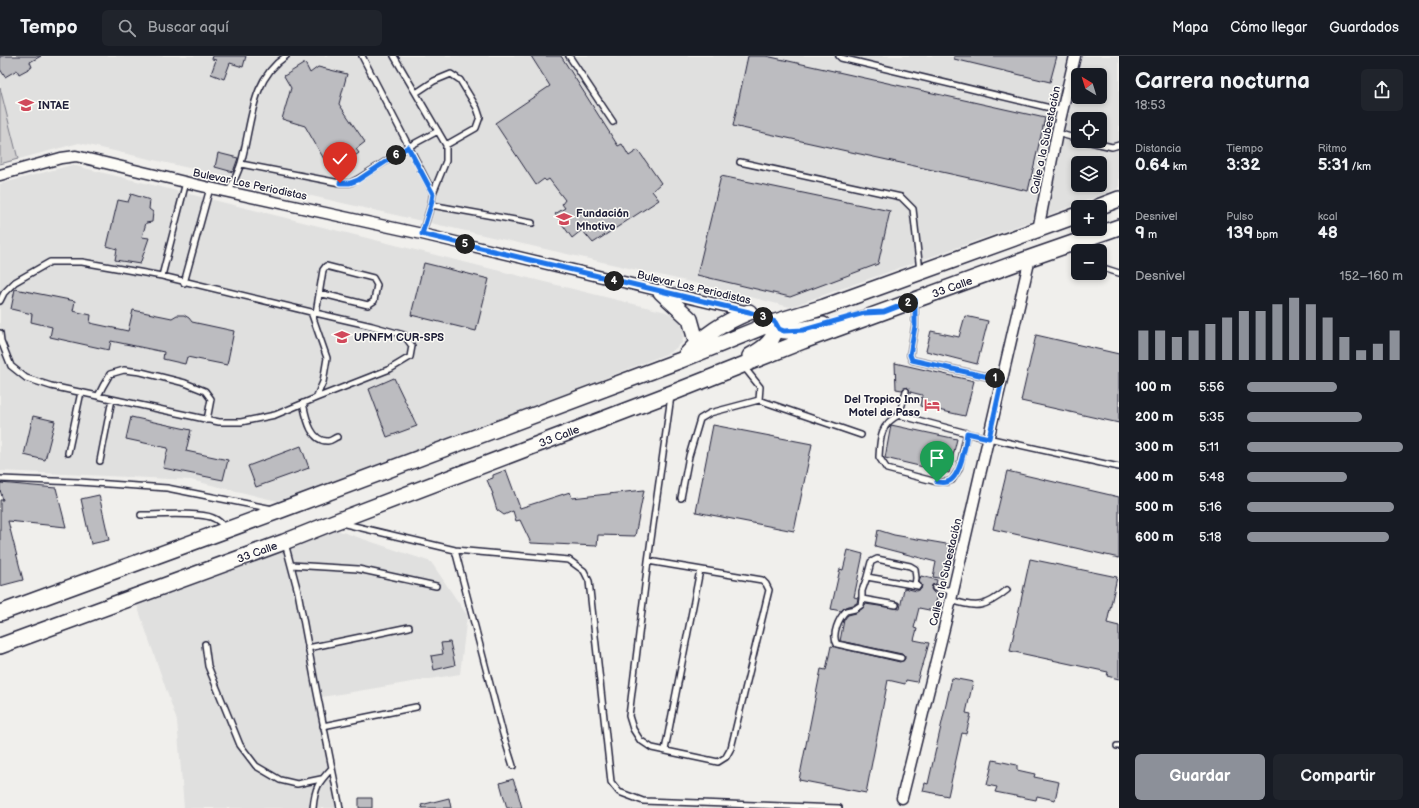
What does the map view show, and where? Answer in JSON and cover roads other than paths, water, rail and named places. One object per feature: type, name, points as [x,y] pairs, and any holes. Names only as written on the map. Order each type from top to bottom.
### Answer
[{"type":"main road","points":[[1107,204],[1119,199]]},
{"type":"main road","points":[[0,614],[681,360],[775,322],[824,307],[1071,218]]},
{"type":"main road","name":"33 Calle","points":[[0,646],[284,542],[672,393],[740,363],[1030,258],[1074,245],[1119,227]]},
{"type":"main road","points":[[661,292],[690,319],[697,344]]},
{"type":"main road","points":[[681,360],[697,344],[727,321],[749,312]]},
{"type":"main road","points":[[775,322],[779,329],[784,331],[804,330],[864,313],[884,312]]},
{"type":"main road","points":[[740,363],[766,345],[775,333],[775,322]]},
{"type":"street","name":"Calle a la Subestación","points":[[1038,230],[1057,133],[1075,56]]},
{"type":"street","name":"Bulevar Los Periodistas","points":[[0,175],[61,158],[76,156],[210,188],[422,234],[749,312],[775,322]]},
{"type":"street","name":"Calle a la Subestación","points":[[902,798],[952,596],[1030,258]]},
{"type":"lane","points":[[229,192],[241,164],[258,93],[263,79],[276,63],[286,56]]},
{"type":"lane","points":[[362,56],[433,194]]},
{"type":"lane","points":[[394,56],[446,145],[446,161],[433,194],[422,234]]},
{"type":"lane","points":[[569,56],[613,122]]},
{"type":"lane","points":[[839,56],[848,60],[1063,111]]},
{"type":"lane","points":[[416,93],[434,81],[451,74],[460,80],[471,98],[480,117],[476,128],[446,145]]},
{"type":"lane","points":[[241,164],[340,183],[350,183],[358,180],[408,147],[438,131]]},
{"type":"lane","points":[[1057,133],[1071,137]]},
{"type":"lane","points":[[1107,146],[1112,147],[1119,145]]},
{"type":"lane","points":[[740,162],[901,197],[913,209],[920,272]]},
{"type":"lane","points":[[162,276],[186,182]]},
{"type":"lane","points":[[184,283],[210,188]]},
{"type":"lane","points":[[431,205],[532,223]]},
{"type":"lane","points":[[0,301],[4,293],[15,282],[50,262],[82,262],[162,276],[184,283],[372,326],[404,335],[412,346],[410,357],[390,369],[303,403],[275,416],[241,422],[218,422],[51,386],[26,378],[11,366],[1,341],[0,333]]},
{"type":"lane","points":[[316,398],[323,382],[327,358],[313,313],[319,293],[323,270],[326,266],[373,278],[377,285],[374,301],[368,305],[319,293]]},
{"type":"lane","points":[[1107,269],[1119,273]]},
{"type":"lane","points":[[911,367],[912,360],[910,355],[915,326],[915,300]]},
{"type":"lane","points":[[912,360],[1002,380]]},
{"type":"lane","points":[[740,363],[760,387],[759,400]]},
{"type":"lane","points":[[98,396],[110,374],[124,370],[142,372],[185,383],[204,391],[211,399],[207,420]]},
{"type":"lane","points":[[899,415],[906,391]]},
{"type":"lane","points":[[68,453],[81,392]]},
{"type":"lane","points":[[648,561],[762,580],[769,590],[731,748],[726,757],[718,762],[652,748],[640,740],[633,729],[629,716],[648,561],[672,393]]},
{"type":"lane","points":[[100,461],[112,399]]},
{"type":"lane","points":[[680,498],[689,456],[700,419],[710,413],[759,400],[861,435]]},
{"type":"lane","points":[[303,403],[312,431],[319,439],[328,441],[337,437]]},
{"type":"lane","points":[[967,433],[959,469],[952,480],[947,482],[937,482],[887,469],[879,457],[880,438],[886,424],[892,418],[899,415],[967,433],[1119,467]]},
{"type":"lane","points":[[0,479],[79,482],[167,488],[281,510]]},
{"type":"lane","points":[[141,515],[196,515],[213,518],[222,523],[227,530]]},
{"type":"lane","points":[[334,522],[455,550],[569,560],[584,571],[589,581],[611,782],[619,792],[643,801],[839,808]]},
{"type":"lane","points":[[284,542],[298,592],[340,808]]},
{"type":"lane","points":[[455,550],[503,734],[513,766]]},
{"type":"lane","points":[[866,577],[917,586],[915,569],[910,566],[877,558],[871,562],[866,577],[862,591],[861,605],[855,609],[846,610],[843,614],[836,629],[836,642],[847,647],[901,658]]},
{"type":"lane","points":[[291,565],[358,569],[436,586]]},
{"type":"lane","points":[[665,750],[700,570]]},
{"type":"lane","points":[[935,588],[972,606],[986,604],[1008,590]]},
{"type":"lane","points":[[862,598],[896,605]]},
{"type":"lane","points":[[308,648],[409,627]]},
{"type":"lane","points":[[204,644],[208,666],[237,739],[256,766],[280,780],[297,784],[321,779]]},
{"type":"lane","points":[[323,726],[416,707]]},
{"type":"lane","points":[[313,808],[315,790],[321,779],[332,768]]},
{"type":"place","name":"INTAE","points":[[26,105]]},
{"type":"place","name":"Fundación Mhotivo","points":[[564,219]]},
{"type":"place","name":"UPNFM CUR-SPS","points":[[342,337]]},
{"type":"place","name":"Del Tropico Inn Motel de Paso","points":[[932,405]]}]
